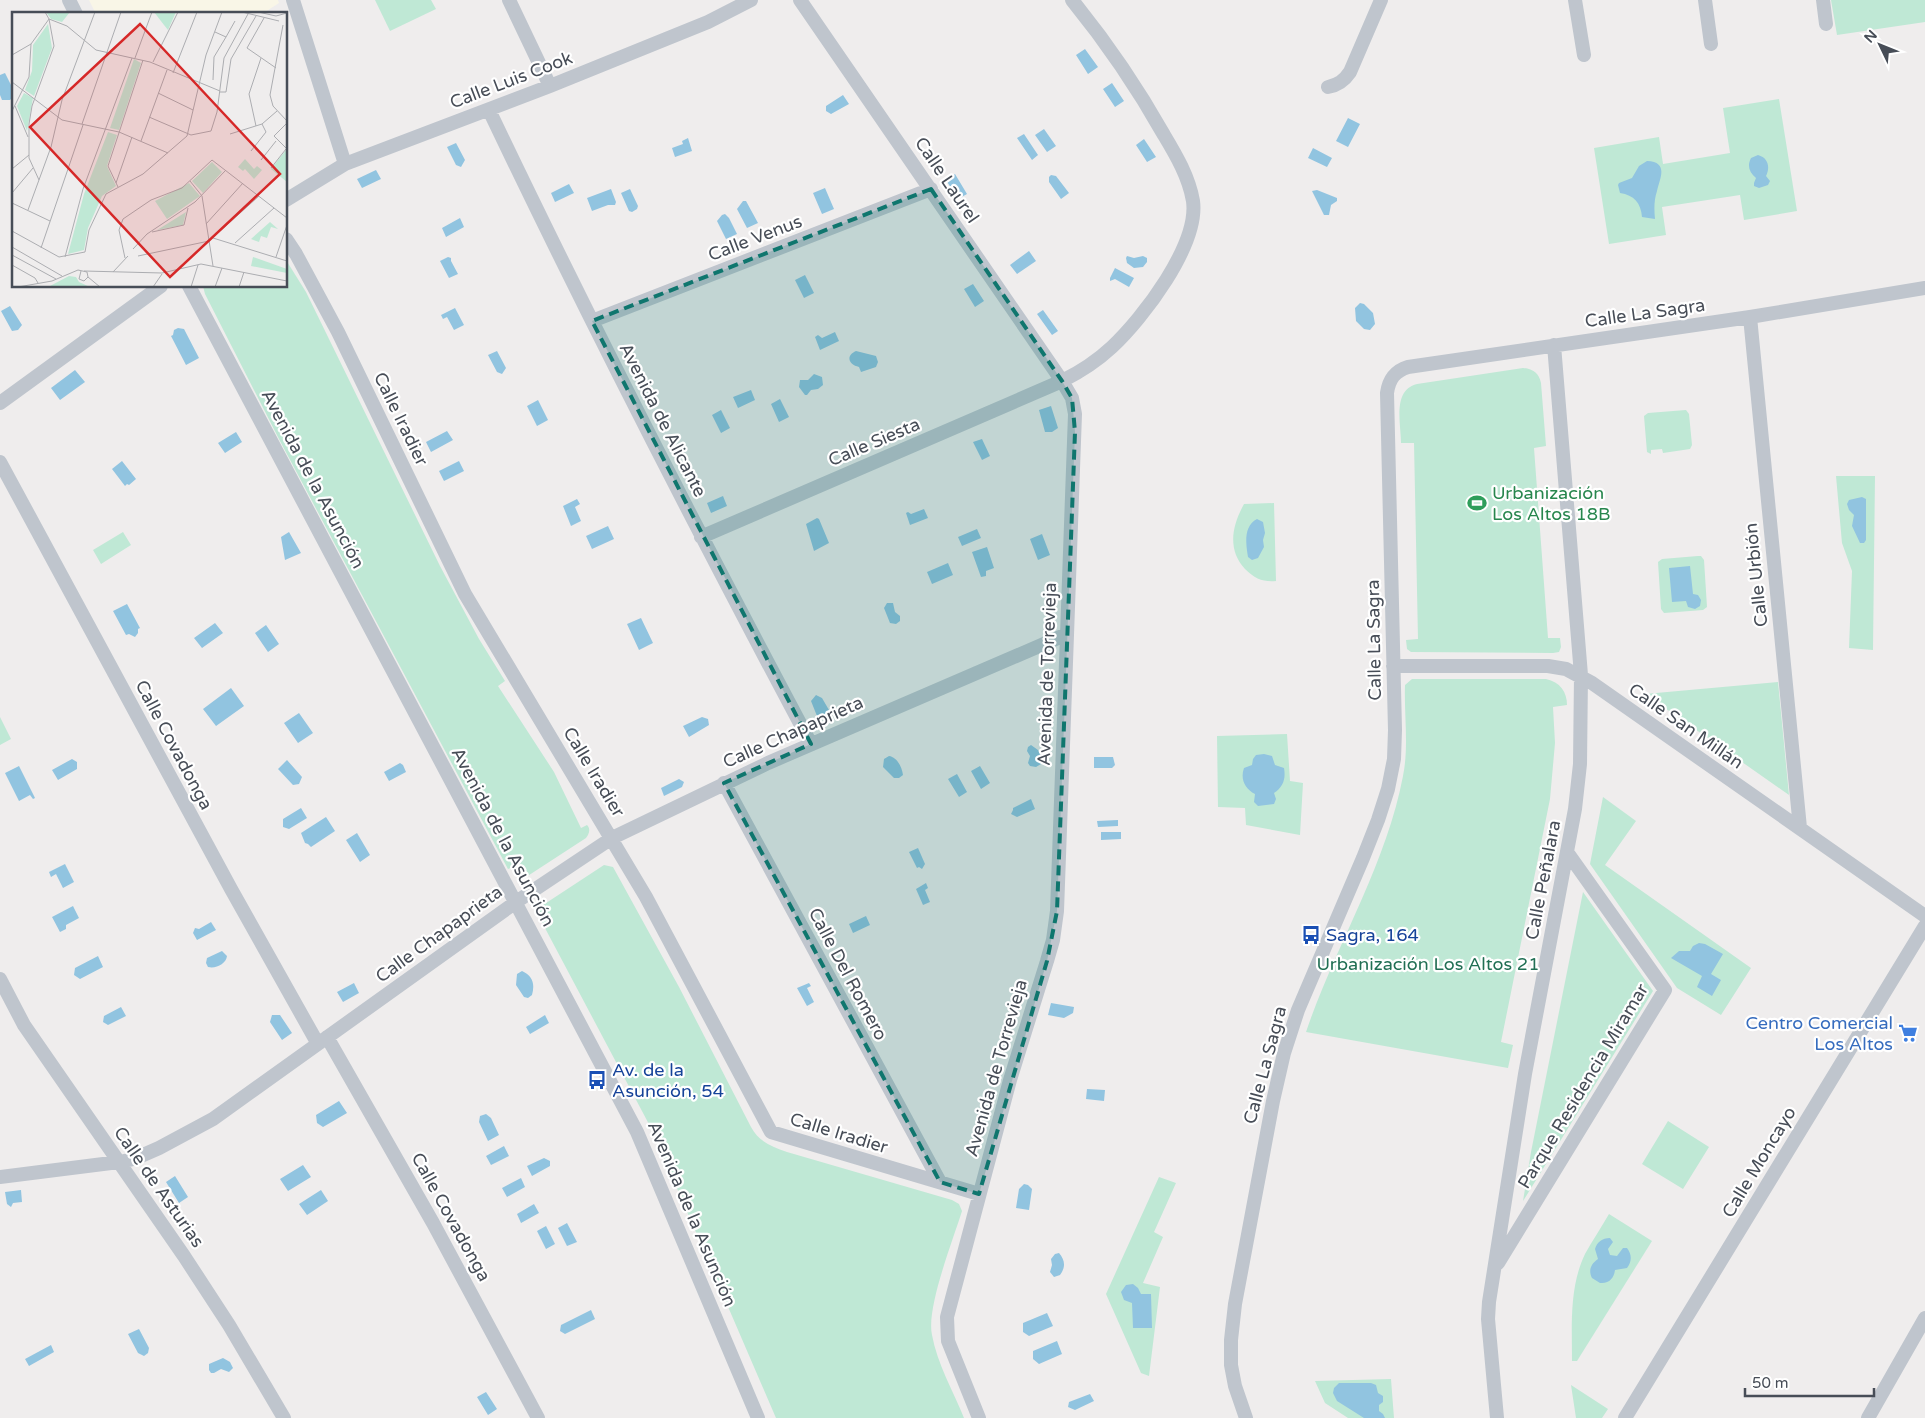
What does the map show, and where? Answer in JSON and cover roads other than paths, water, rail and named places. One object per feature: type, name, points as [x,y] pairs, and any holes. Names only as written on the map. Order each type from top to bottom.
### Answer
[{"type":"street","points":[[69,0],[75,12]]},
{"type":"street","points":[[293,0],[345,164]]},
{"type":"street","points":[[509,0],[550,86]]},
{"type":"street","name":"Calle Luis Cook","points":[[288,199],[345,164],[550,86],[708,22],[752,0]]},
{"type":"street","name":"Calle Laurel","points":[[800,0],[1062,381]]},
{"type":"street","points":[[1062,381],[1093,362],[1111,348],[1132,327],[1166,279],[1189,231],[1193,210],[1190,191],[1182,168],[1152,112],[1126,71],[1072,0]]},
{"type":"street","points":[[1328,87],[1337,85],[1345,80],[1350,72],[1381,0]]},
{"type":"street","points":[[1575,0],[1584,55]]},
{"type":"street","points":[[1705,0],[1712,44]]},
{"type":"street","points":[[1823,0],[1826,24]]},
{"type":"street","name":"Avenida de Alicante","points":[[489,110],[592,321],[701,537],[811,744]]},
{"type":"street","name":"Calle Venus","points":[[592,321],[931,189]]},
{"type":"street","name":"Calle Iradier","points":[[288,242],[342,340],[465,594],[612,838],[666,932],[771,1132],[979,1194]]},
{"type":"street","points":[[0,403],[158,288]]},
{"type":"street","name":"Avenida de la Asunción","points":[[190,288],[637,1132],[758,1418]]},
{"type":"street","name":"Calle La Sagra","points":[[1246,1418],[1235,1386],[1231,1365],[1231,1340],[1235,1304],[1273,1101],[1284,1053],[1298,1010],[1364,858],[1388,789],[1394,759],[1387,393],[1391,379],[1401,369],[1408,367],[1554,344],[1750,317],[1925,288]]},
{"type":"street","name":"Calle Urbión","points":[[1750,317],[1800,828]]},
{"type":"street","name":"Calle Peñalara","points":[[1497,1418],[1488,1319],[1490,1287],[1495,1269],[1525,1074],[1575,809],[1580,764],[1580,676],[1554,344]]},
{"type":"street","name":"Calle Siesta","points":[[701,537],[1062,381]]},
{"type":"street","name":"Avenida de Torrevieja","points":[[979,1418],[948,1341],[946,1327],[951,1300],[1010,1080],[1053,940],[1057,910],[1075,414],[1072,398],[1062,381]]},
{"type":"street","name":"Calle Covadonga","points":[[0,462],[221,872],[433,1223],[538,1418]]},
{"type":"street","name":"Calle Chapaprieta","points":[[0,1177],[119,1162],[159,1148],[206,1123],[244,1098],[516,902],[612,838],[724,783],[1067,634]]},
{"type":"street","name":"Calle San Millán","points":[[1393,666],[1548,666],[1566,669],[1580,676],[1925,916]]},
{"type":"street","name":"Calle Del Romero","points":[[724,783],[940,1182]]},
{"type":"street","name":"Parque Residencia Miramar","points":[[1495,1269],[1665,990],[1567,852]]},
{"type":"street","name":"Calle Moncayo","points":[[1624,1418],[1925,926]]},
{"type":"street","name":"Calle de Asturias","points":[[0,979],[30,1033],[229,1326],[284,1418]]},
{"type":"street","points":[[1868,1418],[1925,1318]]},
{"type":"water","points":[[1085,49],[1098,67],[1088,74],[1076,55]]},
{"type":"water","points":[[5,73],[12,87],[12,98],[10,100],[2,100],[0,95],[0,75]]},
{"type":"water","points":[[1112,83],[1124,101],[1115,107],[1103,89]]},
{"type":"water","points":[[843,95],[849,104],[831,114],[826,111],[826,106]]},
{"type":"water","points":[[1348,118],[1360,124],[1348,147],[1336,141]]},
{"type":"water","points":[[1044,129],[1056,146],[1047,152],[1035,135]]},
{"type":"water","points":[[1024,134],[1038,155],[1032,160],[1017,138]]},
{"type":"water","points":[[688,138],[692,151],[675,157],[672,148],[683,144],[682,141]]},
{"type":"water","points":[[1144,139],[1156,157],[1147,162],[1136,145]]},
{"type":"water","points":[[456,143],[465,160],[461,167],[456,165],[447,147]]},
{"type":"water","points":[[1313,148],[1332,158],[1327,167],[1308,158]]},
{"type":"water","points":[[1758,155],[1762,156],[1766,161],[1768,170],[1766,176],[1770,181],[1768,185],[1759,188],[1754,186],[1756,178],[1750,171],[1749,166],[1751,158]]},
{"type":"water","points":[[1647,161],[1658,164],[1661,168],[1654,208],[1655,219],[1642,217],[1636,201],[1620,193],[1618,185],[1632,178],[1639,166]]},
{"type":"water","points":[[376,170],[381,179],[362,188],[357,179]]},
{"type":"water","points":[[955,174],[967,194],[958,199],[946,180]]},
{"type":"water","points":[[1051,175],[1056,176],[1069,193],[1061,199],[1049,182]]},
{"type":"water","points":[[569,184],[574,193],[555,202],[551,193]]},
{"type":"water","points":[[825,188],[834,209],[822,214],[813,193]]},
{"type":"water","points":[[611,189],[616,202],[615,205],[608,205],[592,211],[587,198]]},
{"type":"water","points":[[630,189],[638,206],[632,212],[629,211],[621,193]]},
{"type":"water","points":[[1317,190],[1337,198],[1337,201],[1331,205],[1329,215],[1324,215],[1312,191]]},
{"type":"water","points":[[743,201],[746,201],[758,223],[747,228],[737,209]]},
{"type":"water","points":[[725,214],[737,234],[726,239],[717,221]]},
{"type":"water","points":[[460,218],[464,227],[446,237],[442,228]]},
{"type":"water","points":[[1029,251],[1036,261],[1017,274],[1010,265]]},
{"type":"water","points":[[1127,256],[1134,258],[1143,256],[1147,258],[1147,262],[1143,267],[1134,268],[1127,263]]},
{"type":"water","points":[[448,257],[451,258],[458,274],[449,278],[440,261]]},
{"type":"water","points":[[1115,268],[1134,278],[1129,287],[1115,279],[1110,281]]},
{"type":"water","points":[[805,275],[814,293],[804,298],[795,280]]},
{"type":"water","points":[[973,284],[984,301],[975,307],[964,289]]},
{"type":"water","points":[[1360,303],[1364,304],[1373,313],[1375,324],[1370,330],[1364,329],[1356,321],[1355,308]]},
{"type":"water","points":[[10,306],[22,325],[18,330],[12,331],[1,311]]},
{"type":"water","points":[[455,308],[464,325],[454,330],[447,317],[443,319],[441,315]]},
{"type":"water","points":[[1043,310],[1058,331],[1052,335],[1037,314]]},
{"type":"water","points":[[178,328],[184,329],[199,358],[186,365],[171,336],[174,330]]},
{"type":"water","points":[[835,332],[839,341],[820,350],[815,337],[818,335],[822,338]]},
{"type":"water","points":[[497,351],[506,368],[502,374],[497,372],[488,355]]},
{"type":"water","points":[[856,351],[876,356],[878,362],[876,367],[861,372],[859,367],[853,364],[849,358]]},
{"type":"water","points":[[75,370],[85,382],[60,400],[51,388]]},
{"type":"water","points":[[814,374],[822,377],[823,385],[805,395],[799,387],[800,380],[808,380]]},
{"type":"water","points":[[751,390],[755,400],[738,408],[733,397]]},
{"type":"water","points":[[780,399],[789,417],[779,422],[771,404]]},
{"type":"water","points":[[538,400],[548,420],[537,426],[527,406]]},
{"type":"water","points":[[1051,406],[1058,428],[1052,432],[1045,432],[1039,410]]},
{"type":"water","points":[[721,410],[730,428],[721,433],[712,415]]},
{"type":"water","points":[[447,431],[453,440],[431,452],[426,442]]},
{"type":"water","points":[[236,432],[242,442],[225,453],[218,443]]},
{"type":"water","points":[[982,439],[990,456],[982,460],[973,442]]},
{"type":"water","points":[[122,461],[136,479],[125,486],[112,469]]},
{"type":"water","points":[[459,461],[464,471],[444,481],[439,471]]},
{"type":"water","points":[[723,496],[727,506],[711,513],[707,503]]},
{"type":"water","points":[[1862,497],[1866,499],[1866,540],[1864,543],[1860,543],[1852,526],[1854,515],[1849,510],[1847,504],[1849,500]]},
{"type":"water","points":[[577,499],[580,504],[575,507],[581,521],[571,526],[563,506]]},
{"type":"water","points":[[924,509],[928,518],[910,525],[906,513],[911,514]]},
{"type":"water","points":[[817,518],[829,543],[814,551],[806,524]]},
{"type":"water","points":[[1257,519],[1263,522],[1265,533],[1264,547],[1258,558],[1252,560],[1248,557],[1246,536],[1249,526]]},
{"type":"water","points":[[608,526],[614,539],[592,549],[586,536]]},
{"type":"water","points":[[977,529],[981,538],[962,546],[958,537]]},
{"type":"water","points":[[289,532],[301,553],[285,560],[281,537]]},
{"type":"water","points":[[1042,534],[1050,555],[1038,560],[1030,539]]},
{"type":"water","points":[[987,547],[994,568],[986,571],[986,576],[981,577],[972,552]]},
{"type":"water","points":[[948,563],[953,575],[932,584],[927,572]]},
{"type":"water","points":[[1690,566],[1693,594],[1698,595],[1701,600],[1700,606],[1695,609],[1688,607],[1686,601],[1672,602],[1669,568]]},
{"type":"water","points":[[887,603],[893,603],[895,612],[900,616],[900,621],[896,624],[890,623],[884,608]]},
{"type":"water","points":[[127,604],[140,628],[135,637],[129,634],[126,635],[113,611]]},
{"type":"water","points":[[641,618],[653,643],[639,650],[627,624]]},
{"type":"water","points":[[215,623],[223,633],[202,648],[194,638]]},
{"type":"water","points":[[266,625],[279,644],[268,652],[255,633]]},
{"type":"water","points":[[231,688],[244,706],[216,726],[203,709]]},
{"type":"water","points":[[816,695],[822,698],[829,710],[823,718],[817,716],[811,701]]},
{"type":"water","points":[[299,713],[313,733],[298,743],[284,723]]},
{"type":"water","points":[[702,717],[708,719],[709,725],[689,737],[683,726]]},
{"type":"water","points":[[1031,745],[1038,750],[1043,760],[1036,767],[1030,766],[1028,763],[1030,756],[1027,751]]},
{"type":"water","points":[[1256,755],[1272,756],[1275,765],[1284,768],[1285,776],[1282,785],[1274,793],[1276,799],[1274,804],[1258,806],[1254,802],[1255,794],[1244,783],[1243,772],[1244,768],[1252,765]]},
{"type":"water","points":[[889,756],[897,760],[900,766],[903,775],[899,778],[894,778],[883,767],[884,759]]},
{"type":"water","points":[[1094,757],[1113,757],[1115,765],[1112,768],[1094,768]]},
{"type":"water","points":[[72,759],[77,762],[77,769],[58,780],[52,770]]},
{"type":"water","points":[[287,760],[302,777],[299,784],[293,785],[278,769]]},
{"type":"water","points":[[400,763],[406,772],[389,781],[384,772]]},
{"type":"water","points":[[19,766],[35,798],[33,799],[30,795],[19,801],[5,773]]},
{"type":"water","points":[[980,766],[990,783],[981,789],[971,771]]},
{"type":"water","points":[[957,774],[967,792],[959,797],[948,779]]},
{"type":"water","points":[[679,779],[684,782],[682,787],[664,796],[661,788]]},
{"type":"water","points":[[1031,799],[1035,809],[1017,817],[1011,814],[1013,808]]},
{"type":"water","points":[[301,808],[307,818],[289,829],[283,827],[283,819]]},
{"type":"water","points":[[326,817],[335,831],[311,847],[305,843],[301,833]]},
{"type":"water","points":[[1118,820],[1118,826],[1098,827],[1097,821]]},
{"type":"water","points":[[1101,832],[1121,832],[1121,839],[1101,840]]},
{"type":"water","points":[[357,833],[370,855],[360,862],[346,840]]},
{"type":"water","points":[[918,848],[925,864],[922,869],[917,868],[909,852]]},
{"type":"water","points":[[65,864],[74,882],[63,888],[56,874],[51,877],[49,872]]},
{"type":"water","points":[[926,883],[928,888],[925,890],[930,902],[923,905],[916,889]]},
{"type":"water","points":[[73,906],[79,918],[66,925],[66,929],[60,932],[52,917]]},
{"type":"water","points":[[866,916],[870,925],[853,933],[849,924]]},
{"type":"water","points":[[211,922],[216,930],[197,940],[193,933],[195,928],[199,929]]},
{"type":"water","points":[[1699,943],[1705,944],[1723,954],[1711,974],[1721,980],[1712,996],[1697,987],[1702,976],[1671,958],[1679,951],[1690,951],[1693,946]]},
{"type":"water","points":[[222,951],[227,956],[223,964],[217,967],[208,967],[206,963],[207,958]]},
{"type":"water","points":[[98,956],[103,967],[80,979],[74,975],[75,968]]},
{"type":"water","points":[[522,971],[529,975],[533,984],[532,995],[528,998],[524,997],[516,985],[517,974]]},
{"type":"water","points":[[354,983],[359,993],[343,1002],[337,992]]},
{"type":"water","points":[[809,983],[811,986],[807,988],[814,1002],[807,1006],[797,988]]},
{"type":"water","points":[[1051,1003],[1074,1007],[1073,1013],[1064,1018],[1048,1015]]},
{"type":"water","points":[[121,1007],[126,1016],[108,1025],[103,1022],[104,1016]]},
{"type":"water","points":[[272,1015],[280,1015],[292,1033],[282,1040],[270,1022]]},
{"type":"water","points":[[545,1015],[549,1023],[530,1034],[526,1027]]},
{"type":"water","points":[[1087,1089],[1105,1090],[1104,1101],[1086,1099]]},
{"type":"water","points":[[339,1101],[347,1113],[323,1127],[317,1123],[316,1115]]},
{"type":"water","points":[[486,1114],[491,1118],[499,1135],[488,1141],[479,1122],[480,1116]]},
{"type":"water","points":[[504,1146],[509,1156],[491,1165],[486,1156]]},
{"type":"water","points":[[544,1158],[550,1161],[550,1166],[532,1176],[527,1166]]},
{"type":"water","points":[[303,1165],[311,1177],[288,1191],[280,1179]]},
{"type":"water","points":[[175,1176],[188,1197],[179,1203],[166,1182]]},
{"type":"water","points":[[521,1178],[525,1187],[507,1197],[502,1188]]},
{"type":"water","points":[[1024,1184],[1032,1189],[1029,1210],[1016,1208],[1019,1189]]},
{"type":"water","points":[[21,1190],[22,1202],[13,1203],[11,1207],[7,1204],[5,1192]]},
{"type":"water","points":[[321,1190],[328,1201],[307,1215],[299,1204]]},
{"type":"water","points":[[534,1204],[539,1213],[521,1223],[517,1214]]},
{"type":"water","points":[[567,1223],[577,1242],[567,1246],[558,1228]]},
{"type":"water","points":[[546,1226],[555,1244],[546,1249],[537,1231]]},
{"type":"water","points":[[1610,1238],[1613,1242],[1608,1249],[1610,1255],[1617,1256],[1623,1248],[1627,1248],[1631,1260],[1627,1268],[1615,1270],[1614,1276],[1610,1280],[1606,1283],[1600,1283],[1592,1278],[1590,1270],[1598,1259],[1595,1249],[1597,1244],[1602,1240]]},
{"type":"water","points":[[1059,1253],[1063,1258],[1064,1266],[1060,1275],[1054,1277],[1050,1272],[1051,1259],[1055,1254]]},
{"type":"water","points":[[1133,1284],[1141,1294],[1151,1294],[1152,1328],[1133,1328],[1132,1303],[1124,1300],[1121,1292],[1126,1285]]},
{"type":"water","points":[[591,1310],[595,1319],[565,1334],[560,1331],[561,1325]]},
{"type":"water","points":[[1047,1313],[1053,1326],[1029,1336],[1023,1332],[1023,1323]]},
{"type":"water","points":[[139,1329],[149,1348],[148,1353],[144,1356],[138,1353],[128,1334]]},
{"type":"water","points":[[1057,1341],[1062,1354],[1039,1364],[1033,1359],[1033,1351]]},
{"type":"water","points":[[51,1345],[54,1352],[29,1366],[25,1359]]},
{"type":"water","points":[[223,1358],[230,1362],[233,1368],[229,1372],[221,1369],[211,1373],[209,1364]]},
{"type":"water","points":[[1339,1383],[1371,1383],[1376,1385],[1378,1393],[1383,1396],[1383,1402],[1379,1405],[1379,1411],[1385,1418],[1364,1418],[1337,1401],[1333,1393],[1334,1388]]},
{"type":"water","points":[[486,1392],[497,1409],[488,1415],[477,1397]]},
{"type":"water","points":[[1090,1394],[1094,1401],[1075,1410],[1068,1407],[1069,1402]]},
{"type":"place","name":"Urbanización Los Altos 18B","points":[[1477,503]]},
{"type":"place","name":"Sagra, 164","points":[[1311,935]]},
{"type":"place","name":"Centro Comercial Los Altos","points":[[1908,1033]]},
{"type":"place","name":"Av. de la Asunción, 54","points":[[597,1080]]},
{"type":"park label","name":"Urbanización Los Altos 21","points":[[1428,964]]}]
